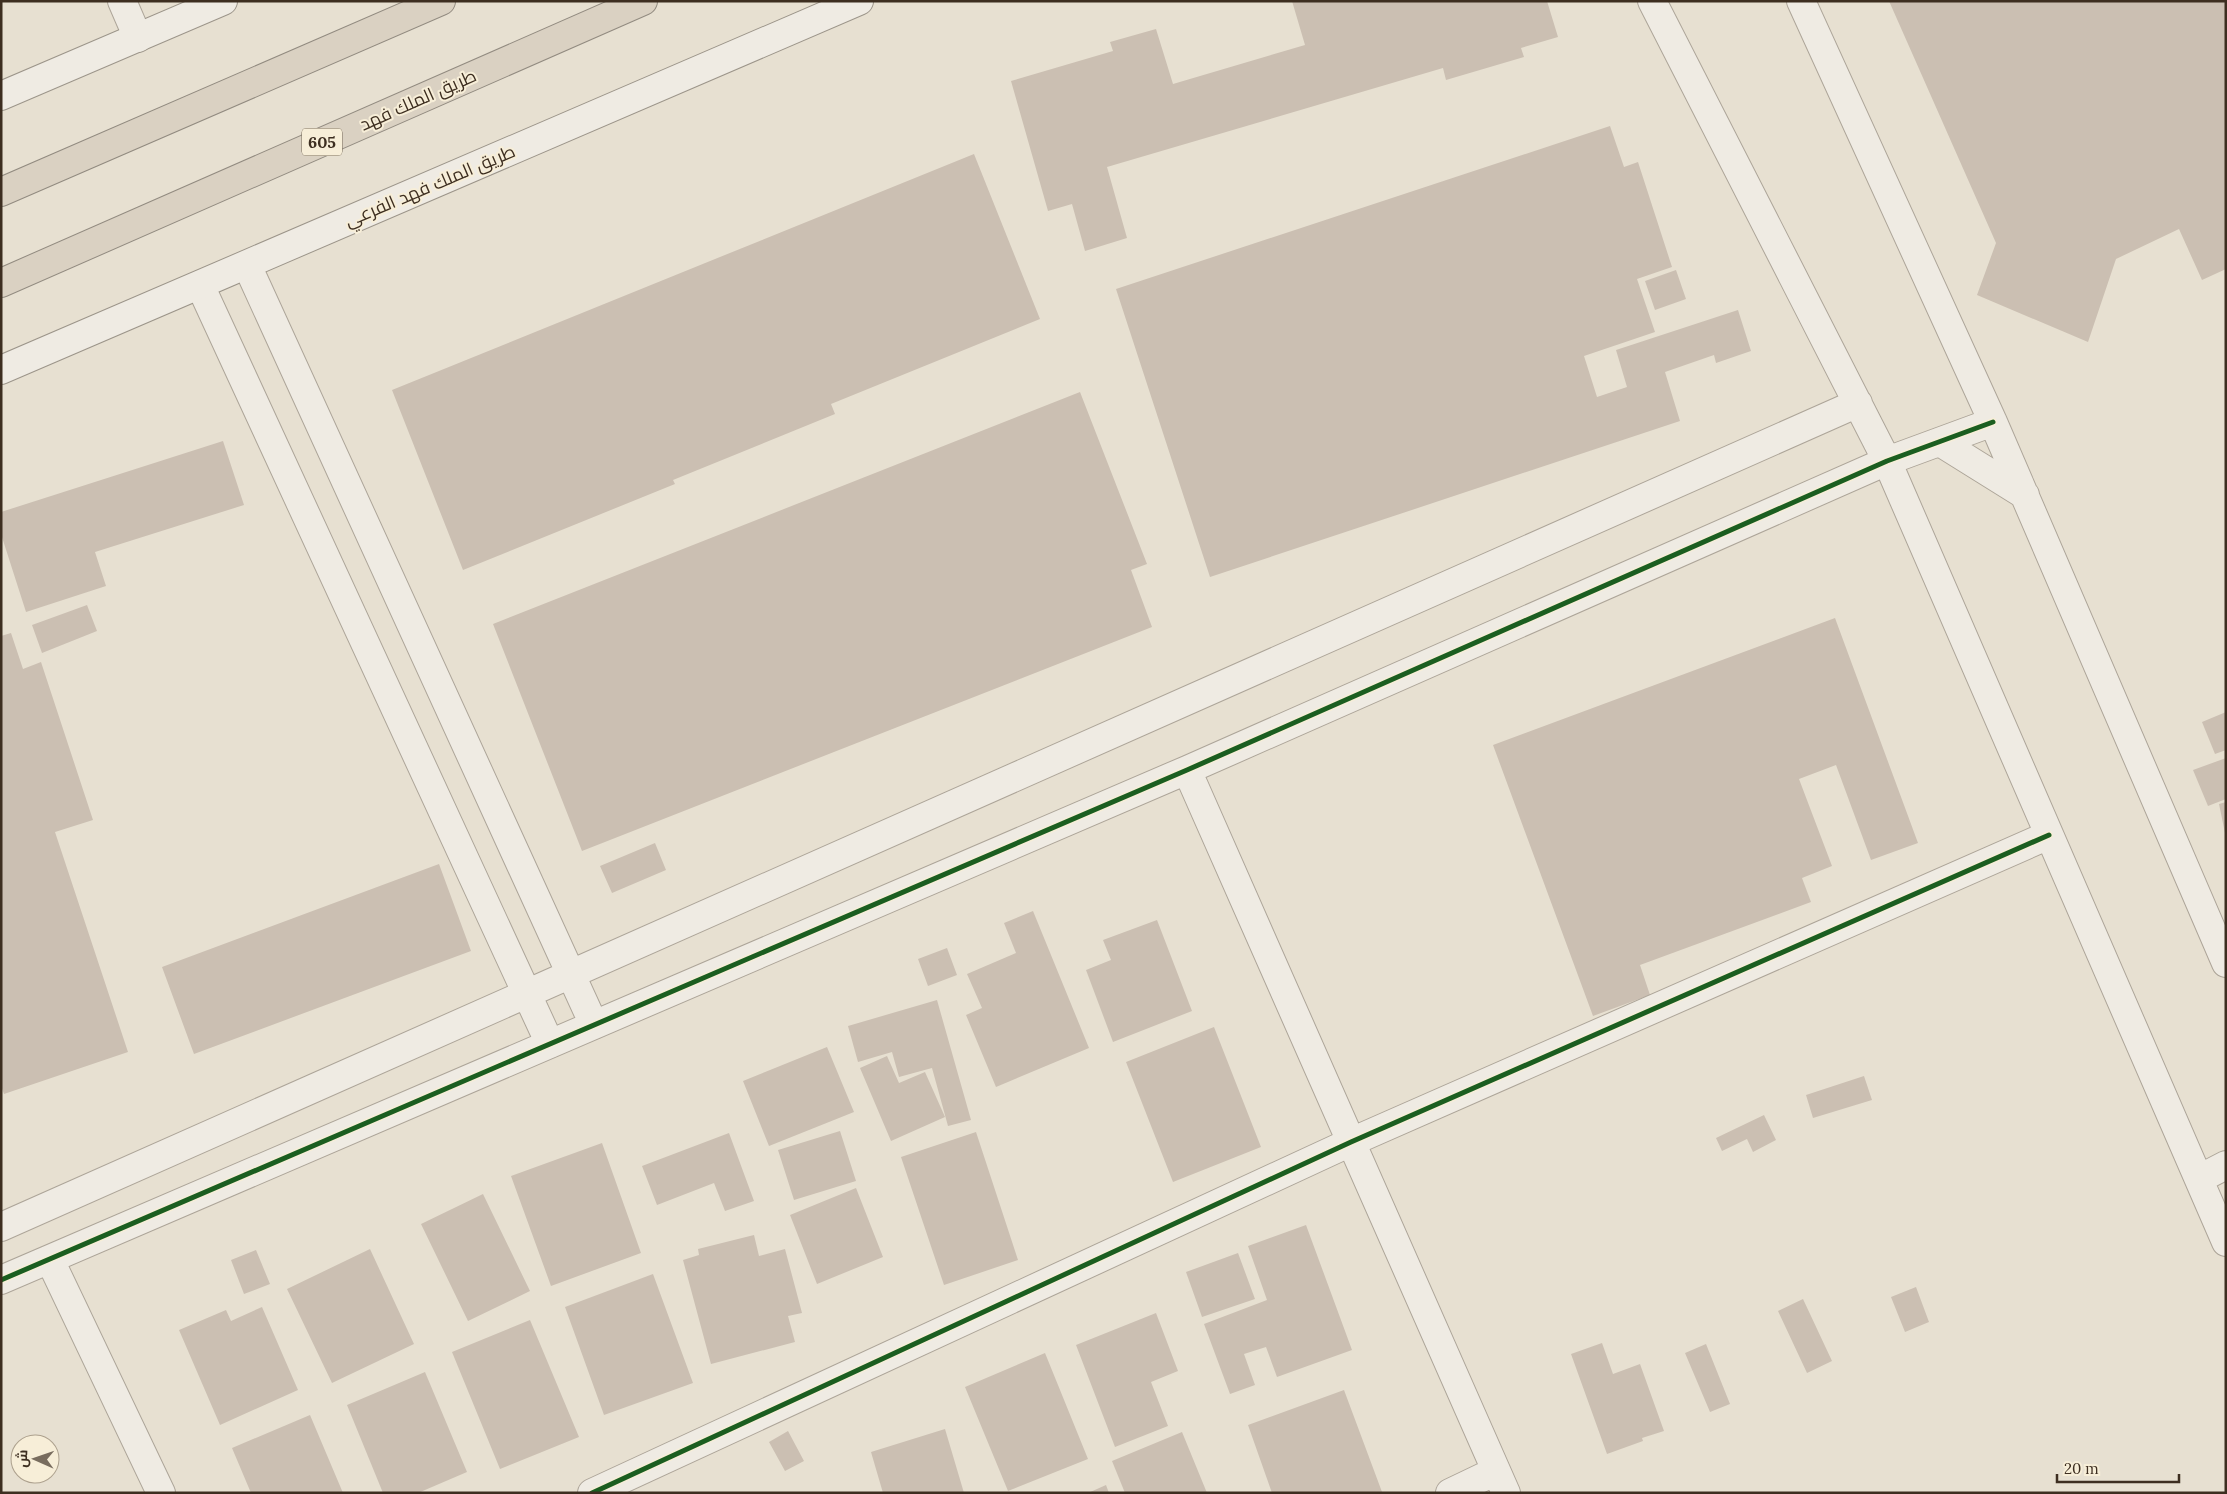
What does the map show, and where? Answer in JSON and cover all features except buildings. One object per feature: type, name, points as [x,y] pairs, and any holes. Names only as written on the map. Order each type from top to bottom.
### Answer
[{"type":"highway","points":[[1,192],[441,1]]},
{"type":"highway","name":"طريق الملك فهد","points":[[1,282],[643,1]]},
{"type":"street","points":[[122,1],[138,38]]},
{"type":"street","points":[[1,96],[223,1]]},
{"type":"street","name":"طريق الملك فهد الفرعي","points":[[1,370],[859,1]]},
{"type":"street","points":[[1652,1],[1887,461],[2226,1242]]},
{"type":"street","points":[[1801,1],[1993,422],[2226,963]]},
{"type":"street","points":[[247,265],[594,1025]]},
{"type":"street","points":[[200,284],[550,1044]]},
{"type":"street","points":[[1,1227],[1858,404]]},
{"type":"street","points":[[1,1280],[1187,770],[1887,461],[1993,422]]},
{"type":"street","points":[[1940,442],[2025,495]]},
{"type":"street","points":[[1187,770],[1501,1482],[1450,1493]]},
{"type":"street","points":[[592,1493],[1351,1142],[2049,835]]},
{"type":"street","points":[[2199,1179],[2226,1166]]},
{"type":"street","points":[[50,1260],[161,1493]]},
{"type":"cycle path","points":[[1,1280],[1187,770],[1887,461],[1993,422]]},
{"type":"cycle path","points":[[592,1493],[1351,1142],[2049,835]]}]
